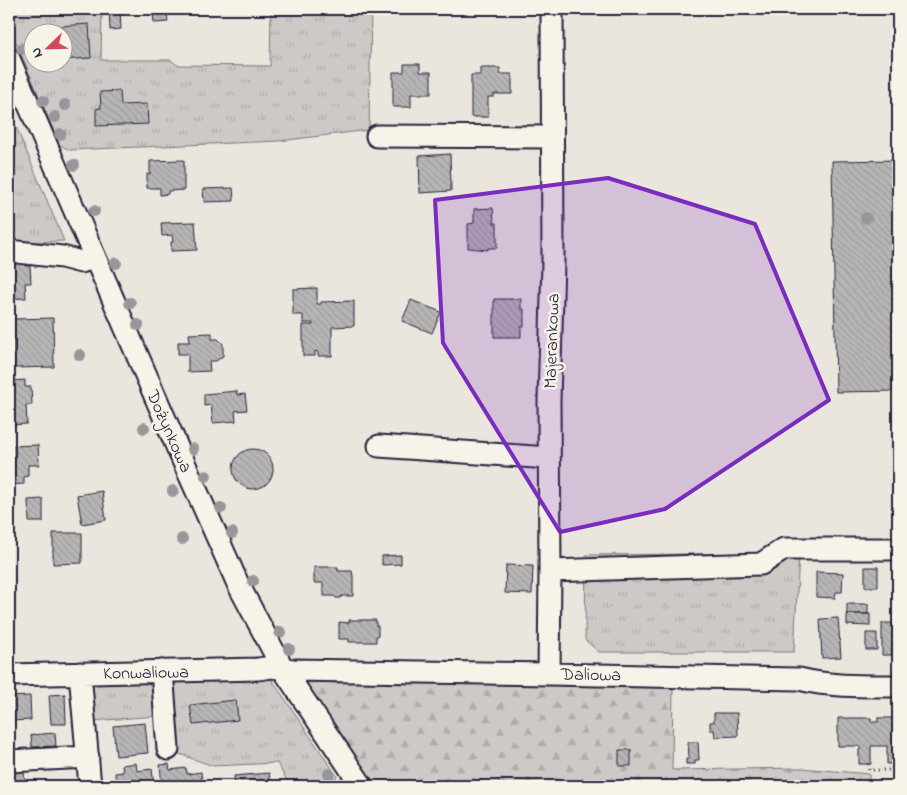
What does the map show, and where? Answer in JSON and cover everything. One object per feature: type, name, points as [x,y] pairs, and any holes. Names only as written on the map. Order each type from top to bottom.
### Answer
[{"type":"street","name":"Majerankowa","points":[[549,674],[549,400],[553,262],[552,9]]},
{"type":"street","name":"Dożynkowa","points":[[9,59],[238,584],[283,669],[362,786]]},
{"type":"street","points":[[377,136],[552,137]]},
{"type":"street","points":[[9,250],[62,257],[81,262],[95,258]]},
{"type":"street","points":[[379,446],[549,458]]},
{"type":"street","points":[[550,571],[761,564],[784,549],[898,549]]},
{"type":"street","name":"Konwaliowa","points":[[9,675],[162,672],[272,667],[283,669]]},
{"type":"street","name":"Daliowa","points":[[283,669],[799,679],[845,686],[898,686]]},
{"type":"street","points":[[162,672],[168,749]]},
{"type":"street","points":[[80,673],[90,786]]},
{"type":"street","points":[[9,761],[88,757]]},
{"type":"path","points":[[868,764],[868,770],[898,770]]},
{"type":"highlighted area","points":[[608,178],[755,224],[829,400],[665,509],[560,532],[443,343],[435,200]]},
{"type":"green space","points":[[9,9],[102,9],[101,60],[171,60],[177,65],[270,66],[271,9],[371,9],[369,130],[279,141],[69,150],[60,145],[29,72],[72,72],[72,22],[22,22],[22,56],[9,26]]},
{"type":"green space","points":[[9,110],[64,241],[9,243]]},
{"type":"green space","points":[[799,553],[794,652],[599,652],[585,640],[586,555]]},
{"type":"green space","points":[[258,673],[272,680],[337,776],[335,779],[290,786],[277,763],[213,766],[174,752],[169,677]]},
{"type":"green space","points":[[298,673],[673,682],[672,770],[801,768],[869,774],[869,786],[376,786]]},
{"type":"green space","points":[[153,678],[157,716],[92,721],[89,680]]},
{"type":"building","points":[[109,9],[120,9],[121,29],[110,30]]},
{"type":"building","points":[[167,12],[168,22],[154,23],[153,13]]},
{"type":"building","points":[[89,24],[91,58],[72,59],[72,25]]},
{"type":"building","points":[[404,64],[420,64],[420,72],[431,72],[431,94],[411,94],[411,107],[393,107],[393,72],[404,72]]},
{"type":"building","points":[[480,68],[500,68],[500,74],[512,74],[512,94],[494,94],[494,97],[488,97],[488,117],[471,117],[471,75],[480,75]]},
{"type":"building","points":[[120,91],[121,105],[147,104],[148,124],[96,126],[96,109],[101,108],[100,92]]},
{"type":"building","points":[[450,154],[451,191],[420,193],[419,156]]},
{"type":"building","points":[[184,160],[184,190],[168,191],[168,194],[160,195],[160,188],[147,188],[147,174],[150,174],[150,161]]},
{"type":"building","points":[[898,160],[898,391],[836,392],[832,161]]},
{"type":"building","points":[[233,188],[234,201],[204,202],[203,189]]},
{"type":"building","points":[[493,208],[494,223],[497,223],[497,248],[488,248],[488,250],[468,248],[468,224],[474,223],[474,209]]},
{"type":"building","points":[[195,222],[197,250],[171,251],[172,235],[162,236],[161,223]]},
{"type":"building","points":[[9,259],[25,259],[25,266],[30,266],[31,283],[25,283],[26,298],[9,299]]},
{"type":"building","points":[[317,288],[317,304],[321,304],[321,302],[354,301],[354,326],[332,327],[332,356],[318,356],[318,352],[315,351],[315,356],[303,356],[303,325],[313,325],[313,323],[303,323],[303,315],[293,315],[293,289]]},
{"type":"building","points":[[494,299],[521,299],[521,309],[524,309],[524,327],[521,327],[521,337],[494,337]]},
{"type":"building","points":[[411,300],[441,312],[432,333],[402,321]]},
{"type":"building","points":[[53,318],[54,367],[14,368],[12,319]]},
{"type":"building","points":[[212,333],[212,339],[218,339],[223,344],[223,356],[216,361],[209,361],[210,371],[188,372],[188,354],[178,354],[178,342],[190,342],[189,334]]},
{"type":"building","points":[[25,380],[25,387],[31,387],[32,405],[26,405],[27,424],[9,425],[9,381]]},
{"type":"building","points":[[237,391],[237,395],[245,394],[247,410],[235,411],[236,421],[213,423],[211,405],[204,406],[204,394]]},
{"type":"building","points":[[38,445],[39,465],[28,465],[28,476],[24,477],[24,484],[9,485],[9,446]]},
{"type":"building","points":[[249,449],[257,449],[264,452],[270,458],[273,469],[270,480],[264,486],[257,489],[249,489],[242,486],[236,480],[233,473],[233,465],[236,458],[242,452]]},
{"type":"building","points":[[102,491],[106,520],[82,524],[77,495]]},
{"type":"building","points":[[43,499],[43,522],[29,522],[28,500]]},
{"type":"building","points":[[53,533],[82,533],[82,563],[53,564]]},
{"type":"building","points":[[401,555],[401,564],[382,565],[382,556]]},
{"type":"building","points":[[506,565],[533,566],[532,594],[505,593]]},
{"type":"building","points":[[314,567],[338,567],[338,571],[352,571],[353,596],[336,598],[334,596],[324,596],[323,583],[314,583]]},
{"type":"building","points":[[865,567],[878,567],[878,587],[865,587]]},
{"type":"building","points":[[816,572],[843,573],[842,592],[836,592],[835,598],[816,597]]},
{"type":"building","points":[[847,604],[868,604],[868,614],[847,614]]},
{"type":"building","points":[[847,614],[870,614],[870,626],[847,625]]},
{"type":"building","points":[[838,618],[841,657],[822,658],[820,619]]},
{"type":"building","points":[[349,620],[376,620],[378,636],[376,636],[376,642],[349,642],[349,639],[339,639],[339,622],[349,623]]},
{"type":"building","points":[[882,623],[893,623],[892,655],[882,655]]},
{"type":"building","points":[[866,633],[877,633],[877,650],[866,650]]},
{"type":"building","points":[[65,694],[66,724],[51,724],[49,695]]},
{"type":"building","points":[[30,696],[31,720],[9,721],[9,697]]},
{"type":"building","points":[[236,700],[238,720],[193,725],[190,705]]},
{"type":"building","points":[[714,713],[737,713],[738,736],[715,737],[714,730],[710,730],[710,722],[714,722]]},
{"type":"building","points":[[838,718],[871,718],[871,722],[878,722],[878,718],[898,718],[898,764],[887,764],[887,746],[871,746],[871,764],[859,764],[860,746],[838,746]]},
{"type":"building","points":[[145,723],[148,753],[116,756],[113,726]]},
{"type":"building","points":[[55,733],[56,746],[32,747],[31,735]]},
{"type":"building","points":[[688,742],[698,742],[699,760],[695,760],[695,764],[686,764],[686,759],[689,759]]},
{"type":"building","points":[[619,750],[631,750],[631,766],[619,766]]},
{"type":"building","points":[[136,763],[137,771],[152,769],[154,786],[116,786],[115,773],[123,772],[122,765]]},
{"type":"building","points":[[169,764],[170,770],[186,768],[187,774],[201,772],[203,786],[162,786],[160,765]]},
{"type":"building","points":[[17,767],[18,772],[24,771],[25,785],[9,786],[9,768]]},
{"type":"building","points":[[269,773],[271,786],[235,786],[234,776]]}]
